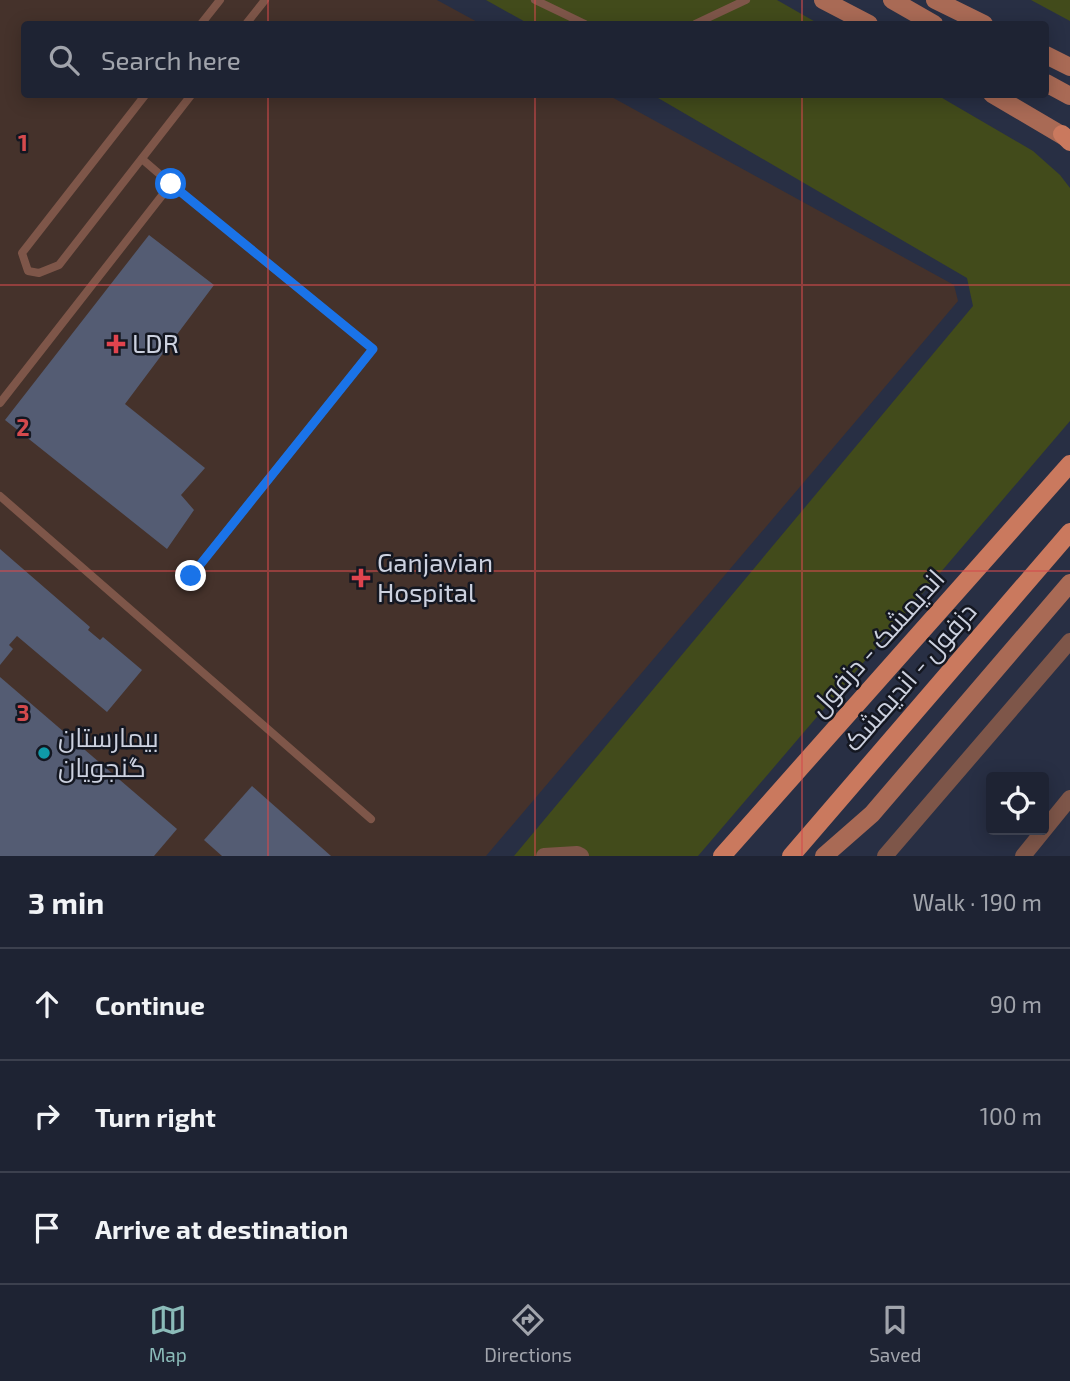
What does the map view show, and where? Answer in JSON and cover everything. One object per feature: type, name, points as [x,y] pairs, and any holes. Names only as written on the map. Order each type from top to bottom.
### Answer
[{"type":"main road","points":[[823,0],[863,21]]},
{"type":"main road","points":[[892,0],[928,21]]},
{"type":"main road","points":[[935,0],[978,21]]},
{"type":"main road","points":[[1049,57],[1070,67]]},
{"type":"main road","points":[[1049,85],[1070,96]]},
{"type":"main road","points":[[999,98],[1067,139]]},
{"type":"main road","name":"اندیمشک - دزفول","points":[[722,856],[1070,464]]},
{"type":"main road","name":"دزفول - اندیمشک","points":[[791,856],[1070,532]]},
{"type":"main road","points":[[824,856],[872,814],[1070,583]]},
{"type":"street","points":[[885,856],[1070,641]]},
{"type":"street","points":[[1023,856],[1070,798]]},
{"type":"street","points":[[544,856],[582,856]]},
{"type":"lane","points":[[203,21],[220,0]]},
{"type":"lane","points":[[248,21],[265,0]]},
{"type":"lane","points":[[536,0],[579,21]]},
{"type":"lane","points":[[718,0],[719,12]]},
{"type":"lane","points":[[701,21],[746,0]]},
{"type":"lane","points":[[143,98],[22,253],[28,271],[38,273],[59,265],[189,98]]},
{"type":"lane","points":[[142,159],[373,349],[191,576]]},
{"type":"lane","points":[[0,403],[171,184]]},
{"type":"lane","points":[[0,496],[371,819]]},
{"type":"shaded area","name":"Ganjavian Hospital","points":[[0,0],[437,0],[476,21],[21,21],[21,98],[613,98],[954,285],[958,301],[486,856],[0,856]]},
{"type":"green space","points":[[486,0],[777,0],[814,21],[524,21]]},
{"type":"green space","points":[[1031,0],[1070,0],[1070,21]]},
{"type":"green space","points":[[658,98],[942,98],[1033,151],[1060,175],[1070,188],[1070,421],[698,856],[514,856],[973,306],[967,278]]},
{"type":"building","name":"LDR","points":[[149,235],[214,285],[125,404],[205,468],[181,495],[194,510],[167,549],[5,420]]},
{"type":"building","name":"بیمارستان گنجویان","points":[[0,549],[90,627],[88,630],[100,640],[103,637],[142,670],[107,712],[17,636],[9,645],[13,649],[0,665]]},
{"type":"building","name":"بیمارستان گنجویان","points":[[0,677],[177,829],[154,856],[0,856]]},
{"type":"building","points":[[252,786],[331,856],[222,856],[204,840]]},
{"type":"place","name":"LDR","points":[[116,344]]},
{"type":"place","name":"Ganjavian Hospital","points":[[361,578]]},
{"type":"place","name":"بیمارستان گنجویان","points":[[44,753]]},
{"type":"route","points":[[171,184],[373,349],[191,576]]}]
